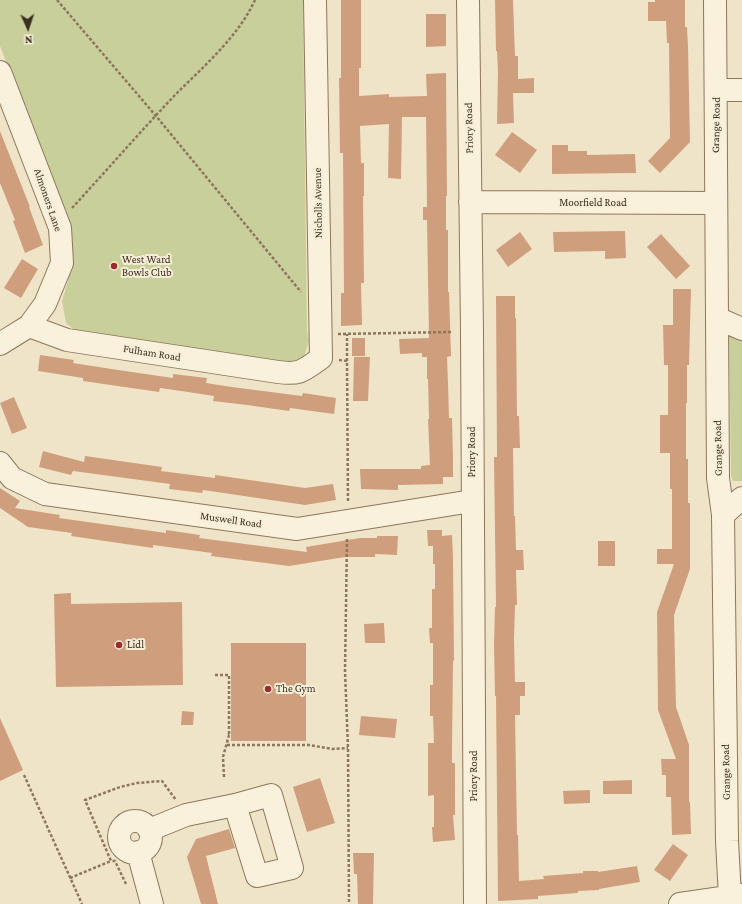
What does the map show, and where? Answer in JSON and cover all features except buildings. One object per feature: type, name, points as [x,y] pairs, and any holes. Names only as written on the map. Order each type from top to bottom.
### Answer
[{"type":"street","name":"Nicholls Avenue","points":[[278,372],[293,374],[305,370],[321,358],[315,0]]},
{"type":"street","name":"Priory Road","points":[[468,0],[472,331],[475,904]]},
{"type":"street","name":"Grange Road","points":[[715,0],[715,203],[718,478],[733,659],[727,841],[736,896]]},
{"type":"street","name":"Almoners Lane","points":[[0,72],[60,228],[62,262],[45,304],[29,326]]},
{"type":"street","points":[[716,90],[742,90]]},
{"type":"street","name":"Moorfield Road","points":[[470,202],[715,203]]},
{"type":"street","points":[[717,318],[742,329]]},
{"type":"street","name":"Fulham Road","points":[[29,326],[67,340],[278,372]]},
{"type":"street","points":[[0,344],[29,326]]},
{"type":"street","name":"Muswell Road","points":[[0,463],[12,478],[45,494],[297,529],[472,501]]},
{"type":"street","points":[[722,515],[742,498]]},
{"type":"street","points":[[152,904],[138,852],[146,848],[148,844],[150,839],[149,830],[186,815],[235,805]]},
{"type":"street","points":[[680,904],[704,902],[736,896]]},
{"type":"path","points":[[57,0],[156,116],[305,297]]},
{"type":"path","points":[[70,210],[231,37],[249,14],[255,0]]},
{"type":"path","points":[[358,334],[472,331]]},
{"type":"path","points":[[347,334],[348,505]]},
{"type":"path","points":[[333,360],[347,361]]},
{"type":"path","points":[[347,538],[345,671],[348,748],[349,904]]},
{"type":"path","points":[[215,675],[229,675],[230,735],[224,757],[224,777]]},
{"type":"path","points":[[227,745],[308,745],[332,749],[348,748]]},
{"type":"path","points":[[24,775],[82,904]]},
{"type":"path","points":[[111,861],[85,800],[137,782],[162,781],[186,815]]},
{"type":"path","points":[[70,878],[111,861],[115,861],[128,888]]},
{"type":"green space","points":[[0,0],[303,0],[307,331],[309,341],[303,360],[283,364],[79,334],[66,323],[62,301],[68,281],[69,265],[67,222],[0,46]]},
{"type":"green space","points":[[729,333],[742,339],[742,481],[733,481],[731,476]]},
{"type":"place","name":"West Ward Bowls Club","points":[[114,266]]},
{"type":"place","name":"Lidl","points":[[119,645]]},
{"type":"place","name":"The Gym","points":[[268,689]]}]
